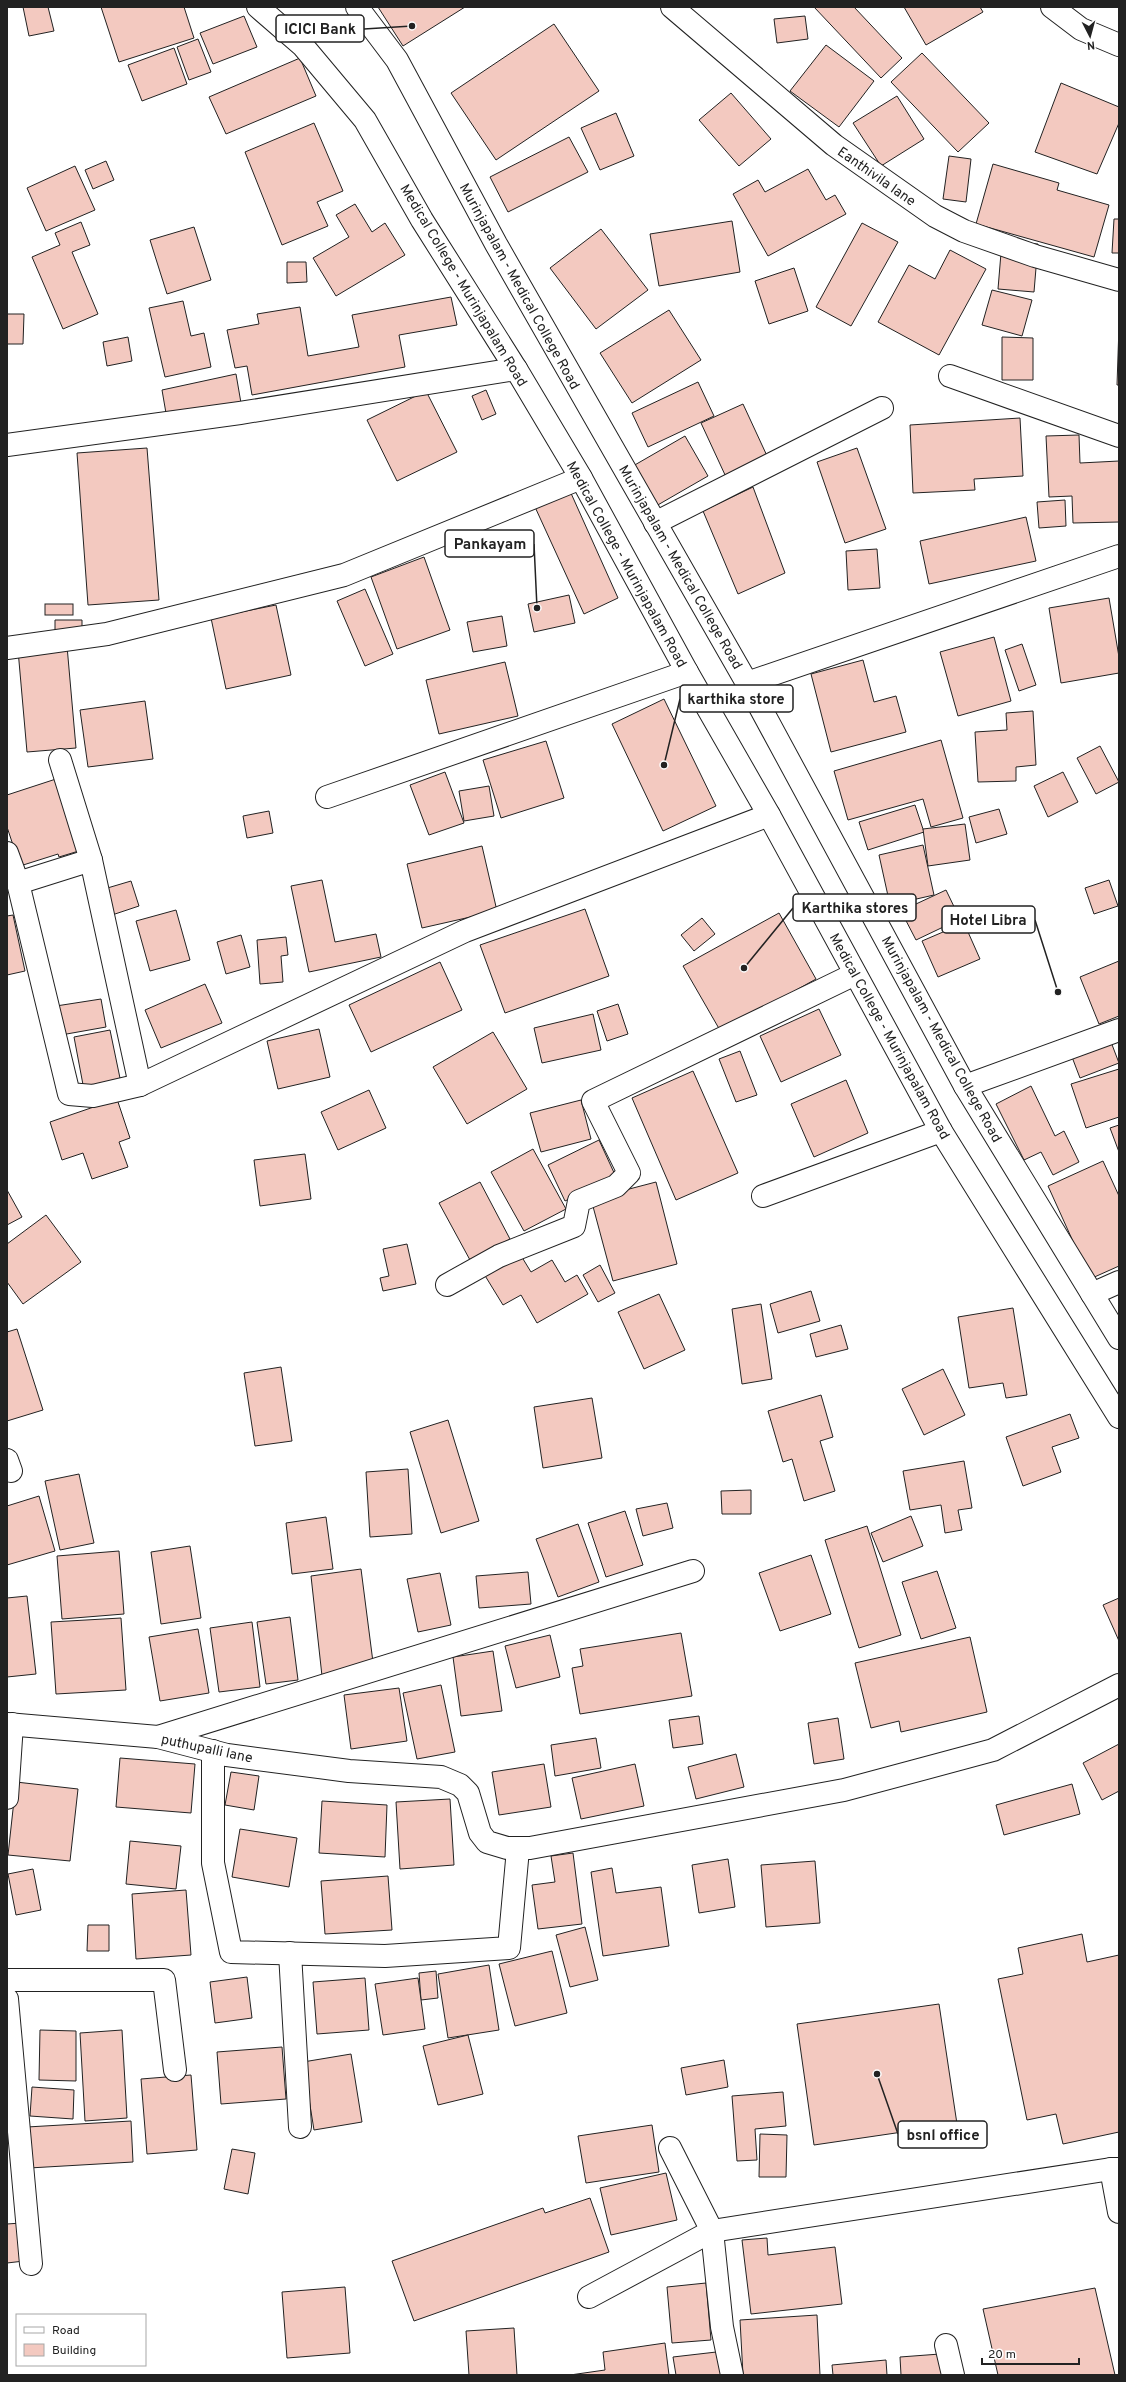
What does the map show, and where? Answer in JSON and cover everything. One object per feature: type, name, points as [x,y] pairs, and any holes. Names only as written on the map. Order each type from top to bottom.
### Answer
[{"type":"street","name":"Medical College - Murinjapalam Road","points":[[258,7],[303,46],[365,120],[422,220],[516,369],[580,478],[687,672],[769,815],[941,1131],[1119,1417]]},
{"type":"street","name":"Murinjapalam - Medical College Road","points":[[357,7],[397,60],[496,244],[748,683],[965,1086],[1119,1338]]},
{"type":"street","name":"Eanthivila lane","points":[[672,7],[834,145],[934,216],[964,231],[1028,254],[1119,280]]},
{"type":"street","points":[[1052,7],[1081,29],[1119,46]]},
{"type":"street","points":[[7,445],[240,413],[516,369]]},
{"type":"street","points":[[950,376],[1119,436]]},
{"type":"street","points":[[655,523],[882,408]]},
{"type":"street","points":[[7,648],[107,634],[344,575],[580,478]]},
{"type":"street","points":[[748,683],[1119,556]]},
{"type":"street","points":[[328,797],[687,672]]},
{"type":"street","points":[[60,760],[91,860],[140,1084]]},
{"type":"street","points":[[7,853],[18,883],[69,1094],[93,1096],[140,1084],[465,931],[769,815]]},
{"type":"street","points":[[18,883],[91,860]]},
{"type":"street","points":[[448,1285],[499,1256],[574,1226],[579,1201],[616,1186],[629,1173],[593,1101],[855,974]]},
{"type":"street","points":[[965,1086],[1119,1030]]},
{"type":"street","points":[[763,1196],[941,1131]]},
{"type":"street","points":[[1092,1294],[1119,1282]]},
{"type":"street","points":[[158,1737],[693,1571]]},
{"type":"street","name":"puthupalli lane","points":[[9,1724],[158,1737],[227,1755],[349,1771],[430,1776],[452,1781],[460,1785],[468,1793],[480,1833],[487,1842],[498,1846],[518,1849],[547,1846],[844,1790],[993,1750],[1119,1685]]},
{"type":"street","points":[[7,1798],[9,1724]]},
{"type":"street","points":[[213,1751],[213,1863],[231,1952],[386,1956],[508,1948],[518,1849]]},
{"type":"street","points":[[290,1953],[300,2127]]},
{"type":"street","points":[[7,1980],[164,1980],[175,2070]]},
{"type":"street","points":[[7,1999],[31,2264]]},
{"type":"street","points":[[670,2148],[712,2231],[722,2327],[732,2375]]},
{"type":"street","points":[[589,2297],[712,2231],[1115,2169],[1119,2212]]},
{"type":"street","points":[[946,2345],[953,2375]]},
{"type":"building","points":[[23,7],[48,7],[54,31],[29,36]]},
{"type":"building","points":[[101,7],[184,7],[194,38],[119,62]]},
{"type":"building","points":[[378,7],[465,7],[403,46]]},
{"type":"building","points":[[814,7],[854,7],[902,58],[881,78]]},
{"type":"building","points":[[904,7],[980,7],[983,12],[926,45]]},
{"type":"building","points":[[244,16],[257,47],[213,64],[200,33]]},
{"type":"building","points":[[805,16],[808,39],[777,43],[774,19]]},
{"type":"building","points":[[554,24],[599,91],[496,160],[451,93]]},
{"type":"building","points":[[198,39],[211,72],[189,80],[177,47]]},
{"type":"building","points":[[826,45],[874,81],[839,127],[790,91]]},
{"type":"building","points":[[174,48],[187,84],[142,101],[128,65]]},
{"type":"building","points":[[922,53],[989,123],[958,152],[891,82]]},
{"type":"building","points":[[300,58],[316,96],[226,134],[209,97]]},
{"type":"building","points":[[1061,83],[1119,107],[1119,123],[1097,174],[1035,152]]},
{"type":"building","points":[[731,93],[771,139],[739,166],[699,120]]},
{"type":"building","points":[[897,96],[924,139],[881,166],[853,123]]},
{"type":"building","points":[[616,113],[634,156],[600,170],[581,128]]},
{"type":"building","points":[[314,123],[343,191],[317,202],[328,226],[282,245],[245,152]]},
{"type":"building","points":[[569,137],[588,172],[508,212],[490,177]]},
{"type":"building","points":[[949,156],[971,159],[966,202],[943,199]]},
{"type":"building","points":[[106,161],[114,180],[93,189],[85,170]]},
{"type":"building","points":[[993,164],[1059,183],[1057,190],[1109,205],[1094,257],[976,224]]},
{"type":"building","points":[[75,166],[95,210],[46,231],[27,188]]},
{"type":"building","points":[[808,169],[826,200],[835,195],[846,214],[768,256],[733,194],[758,180],[765,192]]},
{"type":"building","points":[[355,204],[372,232],[385,223],[405,255],[336,296],[313,258],[349,237],[336,215]]},
{"type":"building","points":[[1114,219],[1119,219],[1119,253],[1112,253]]},
{"type":"building","points":[[732,221],[740,272],[659,286],[650,234]]},
{"type":"building","points":[[81,222],[90,245],[72,252],[98,314],[63,329],[32,257],[60,245],[55,233]]},
{"type":"building","points":[[862,223],[898,242],[851,326],[816,307]]},
{"type":"building","points":[[194,227],[211,280],[167,294],[150,240]]},
{"type":"building","points":[[601,229],[648,290],[596,329],[550,268]]},
{"type":"building","points":[[1002,241],[1038,244],[1034,292],[998,289]]},
{"type":"building","points":[[950,250],[986,269],[939,355],[878,322],[909,265],[935,279]]},
{"type":"building","points":[[287,262],[306,262],[307,282],[287,283]]},
{"type":"building","points":[[794,268],[808,311],[769,324],[755,281]]},
{"type":"building","points":[[992,290],[1032,300],[1022,336],[982,325]]},
{"type":"building","points":[[451,297],[457,325],[399,335],[405,367],[252,395],[247,366],[235,368],[227,330],[259,324],[257,314],[300,307],[308,356],[359,347],[352,315]]},
{"type":"building","points":[[183,301],[191,336],[204,333],[211,367],[165,377],[149,308]]},
{"type":"building","points":[[669,310],[701,360],[632,403],[600,353]]},
{"type":"building","points":[[7,314],[24,314],[23,344],[7,344]]},
{"type":"building","points":[[1119,326],[1119,385],[1117,385]]},
{"type":"building","points":[[128,337],[132,361],[107,366],[103,342]]},
{"type":"building","points":[[1002,337],[1033,338],[1033,380],[1002,380]]},
{"type":"building","points":[[236,374],[241,403],[167,419],[162,390]]},
{"type":"building","points":[[698,382],[714,416],[648,447],[632,413]]},
{"type":"building","points":[[486,390],[496,414],[482,420],[472,396]]},
{"type":"building","points":[[426,391],[457,452],[397,481],[367,420]]},
{"type":"building","points":[[743,404],[768,458],[726,477],[701,423]]},
{"type":"building","points":[[1020,418],[1023,476],[974,479],[975,490],[913,493],[910,425]]},
{"type":"building","points":[[1079,435],[1080,463],[1119,461],[1119,522],[1073,523],[1072,496],[1049,497],[1046,436]]},
{"type":"building","points":[[685,436],[708,476],[656,506],[633,466]]},
{"type":"building","points":[[147,448],[159,600],[88,605],[77,453]]},
{"type":"building","points":[[857,448],[886,529],[845,543],[817,462]]},
{"type":"building","points":[[753,487],[785,573],[738,594],[703,511]]},
{"type":"building","points":[[570,491],[618,598],[584,614],[535,507]]},
{"type":"building","points":[[1065,500],[1066,526],[1039,528],[1037,502]]},
{"type":"building","points":[[1026,517],[1036,561],[929,584],[920,541]]},
{"type":"building","points":[[877,549],[880,588],[848,590],[846,551]]},
{"type":"building","points":[[424,557],[450,630],[397,649],[371,577]]},
{"type":"building","points":[[365,589],[393,654],[365,666],[337,601]]},
{"type":"building","points":[[569,595],[575,623],[534,632],[528,604]]},
{"type":"building","points":[[1109,598],[1119,657],[1119,673],[1061,683],[1049,608]]},
{"type":"building","points":[[45,604],[73,604],[73,615],[45,615]]},
{"type":"building","points":[[276,605],[291,675],[226,689],[211,618]]},
{"type":"building","points":[[502,616],[507,646],[473,652],[467,622]]},
{"type":"building","points":[[55,620],[82,620],[82,631],[55,630]]},
{"type":"building","points":[[994,637],[1011,701],[958,716],[940,652]]},
{"type":"building","points":[[1022,644],[1036,685],[1019,691],[1005,650]]},
{"type":"building","points":[[67,646],[76,748],[27,752],[18,650]]},
{"type":"building","points":[[863,660],[874,702],[896,696],[906,732],[831,752],[811,674]]},
{"type":"building","points":[[505,662],[518,716],[439,734],[426,680]]},
{"type":"building","points":[[664,699],[716,806],[663,831],[612,724]]},
{"type":"building","points":[[145,701],[153,759],[88,767],[80,710]]},
{"type":"building","points":[[1033,711],[1036,765],[1016,767],[1016,781],[978,782],[975,732],[1007,730],[1006,713]]},
{"type":"building","points":[[941,740],[963,818],[931,827],[923,799],[848,820],[834,771]]},
{"type":"building","points":[[546,741],[564,798],[501,818],[483,760]]},
{"type":"building","points":[[1100,746],[1119,782],[1096,794],[1077,758]]},
{"type":"building","points":[[445,772],[464,823],[429,835],[410,785]]},
{"type":"building","points":[[1063,772],[1078,802],[1048,817],[1034,786]]},
{"type":"building","points":[[59,778],[82,850],[59,857],[58,854],[20,866],[7,827],[7,795]]},
{"type":"building","points":[[489,786],[494,816],[464,821],[459,791]]},
{"type":"building","points":[[915,805],[924,832],[868,850],[859,822]]},
{"type":"building","points":[[999,809],[1007,834],[976,843],[969,817]]},
{"type":"building","points":[[269,811],[273,833],[247,838],[243,816]]},
{"type":"building","points":[[965,824],[970,860],[928,866],[923,829]]},
{"type":"building","points":[[923,845],[934,895],[890,905],[879,855]]},
{"type":"building","points":[[482,846],[497,911],[422,928],[407,864]]},
{"type":"building","points":[[322,880],[335,942],[376,934],[381,957],[309,972],[291,886]]},
{"type":"building","points":[[1109,880],[1118,906],[1094,914],[1085,888]]},
{"type":"building","points":[[131,881],[139,906],[112,915],[104,889]]},
{"type":"building","points":[[946,890],[960,919],[916,940],[901,911]]},
{"type":"building","points":[[585,909],[609,976],[505,1013],[480,945]]},
{"type":"building","points":[[176,910],[190,960],[150,971],[136,921]]},
{"type":"building","points":[[779,913],[816,979],[721,1032],[683,966]]},
{"type":"building","points":[[13,915],[25,971],[7,975],[7,916]]},
{"type":"building","points":[[702,918],[715,934],[694,951],[681,935]]},
{"type":"building","points":[[964,923],[980,959],[938,977],[922,941]]},
{"type":"building","points":[[241,935],[250,967],[226,974],[217,942]]},
{"type":"building","points":[[286,937],[288,955],[281,956],[283,982],[260,984],[257,940]]},
{"type":"building","points":[[1119,961],[1119,1016],[1099,1024],[1080,977]]},
{"type":"building","points":[[440,962],[462,1010],[371,1052],[349,1005]]},
{"type":"building","points":[[205,984],[222,1023],[161,1048],[145,1010]]},
{"type":"building","points":[[101,999],[106,1027],[61,1035],[56,1006]]},
{"type":"building","points":[[618,1004],[628,1034],[607,1041],[597,1011]]},
{"type":"building","points":[[819,1009],[841,1055],[781,1082],[760,1036]]},
{"type":"building","points":[[593,1014],[601,1050],[542,1063],[534,1028]]},
{"type":"building","points":[[319,1029],[330,1077],[278,1089],[267,1041]]},
{"type":"building","points":[[110,1030],[121,1083],[84,1090],[74,1037]]},
{"type":"building","points":[[493,1032],[527,1089],[467,1124],[433,1067]]},
{"type":"building","points":[[1111,1042],[1119,1063],[1080,1078],[1072,1057]]},
{"type":"building","points":[[740,1051],[757,1095],[736,1102],[719,1059]]},
{"type":"building","points":[[1119,1069],[1119,1117],[1086,1128],[1071,1084]]},
{"type":"building","points":[[693,1071],[738,1173],[676,1200],[632,1098]]},
{"type":"building","points":[[846,1080],[868,1133],[814,1157],[791,1104]]},
{"type":"building","points":[[1031,1086],[1055,1136],[1064,1131],[1079,1162],[1053,1175],[1041,1152],[1024,1160],[996,1104]]},
{"type":"building","points":[[369,1090],[386,1128],[338,1150],[321,1112]]},
{"type":"building","points":[[117,1099],[130,1138],[119,1142],[128,1167],[92,1179],[83,1153],[62,1160],[50,1122]]},
{"type":"building","points":[[581,1100],[591,1139],[541,1152],[530,1113]]},
{"type":"building","points":[[1119,1125],[1119,1152],[1110,1128]]},
{"type":"building","points":[[599,1140],[616,1177],[565,1201],[548,1165]]},
{"type":"building","points":[[533,1149],[566,1209],[524,1231],[491,1172]]},
{"type":"building","points":[[305,1154],[311,1199],[260,1206],[254,1160]]},
{"type":"building","points":[[1103,1161],[1119,1196],[1119,1266],[1090,1279],[1048,1186]]},
{"type":"building","points":[[480,1182],[510,1239],[470,1260],[439,1203]]},
{"type":"building","points":[[656,1182],[677,1264],[613,1281],[591,1199]]},
{"type":"building","points":[[7,1190],[22,1217],[7,1225]]},
{"type":"building","points":[[46,1215],[81,1262],[23,1304],[7,1282],[7,1244]]},
{"type":"building","points":[[407,1244],[416,1284],[383,1291],[380,1278],[389,1276],[383,1249]]},
{"type":"building","points":[[520,1254],[531,1272],[552,1260],[565,1282],[577,1275],[588,1294],[537,1323],[521,1295],[503,1305],[484,1274]]},
{"type":"building","points":[[600,1265],[615,1293],[598,1302],[583,1275]]},
{"type":"building","points":[[811,1291],[820,1321],[778,1333],[770,1304]]},
{"type":"building","points":[[659,1294],[685,1350],[644,1369],[618,1312]]},
{"type":"building","points":[[761,1304],[772,1379],[742,1384],[732,1309]]},
{"type":"building","points":[[1013,1308],[1027,1395],[1006,1398],[1003,1383],[969,1388],[958,1317]]},
{"type":"building","points":[[841,1325],[848,1349],[816,1357],[810,1334]]},
{"type":"building","points":[[17,1329],[43,1410],[7,1421],[7,1332]]},
{"type":"building","points":[[281,1367],[292,1441],[255,1446],[244,1373]]},
{"type":"building","points":[[943,1369],[965,1415],[924,1435],[902,1389]]},
{"type":"building","points":[[821,1395],[833,1437],[820,1441],[835,1491],[804,1501],[792,1459],[783,1462],[768,1411]]},
{"type":"building","points":[[592,1398],[602,1458],[543,1468],[534,1407]]},
{"type":"building","points":[[1070,1414],[1079,1438],[1052,1447],[1061,1472],[1023,1486],[1006,1437]]},
{"type":"building","points":[[448,1420],[479,1521],[441,1533],[410,1432]]},
{"type":"building","points":[[964,1461],[972,1508],[958,1510],[962,1530],[945,1533],[941,1505],[910,1510],[903,1471]]},
{"type":"building","points":[[408,1469],[412,1534],[370,1537],[366,1472]]},
{"type":"building","points":[[79,1474],[94,1543],[60,1550],[45,1481]]},
{"type":"building","points":[[751,1490],[751,1514],[722,1514],[721,1491]]},
{"type":"building","points":[[39,1496],[55,1551],[7,1565],[7,1506]]},
{"type":"building","points":[[667,1503],[673,1528],[643,1536],[636,1509]]},
{"type":"building","points":[[625,1511],[643,1565],[606,1577],[588,1523]]},
{"type":"building","points":[[911,1516],[923,1546],[883,1562],[871,1533]]},
{"type":"building","points":[[326,1517],[333,1569],[292,1574],[286,1523]]},
{"type":"building","points":[[578,1524],[599,1582],[558,1597],[536,1539]]},
{"type":"building","points":[[867,1526],[901,1635],[859,1648],[825,1540]]},
{"type":"building","points":[[190,1546],[201,1618],[161,1624],[151,1552]]},
{"type":"building","points":[[119,1551],[124,1614],[62,1619],[57,1556]]},
{"type":"building","points":[[811,1555],[831,1614],[780,1631],[759,1573]]},
{"type":"building","points":[[361,1569],[374,1670],[322,1676],[311,1576]]},
{"type":"building","points":[[937,1571],[956,1628],[921,1639],[902,1582]]},
{"type":"building","points":[[528,1572],[531,1604],[479,1608],[476,1576]]},
{"type":"building","points":[[440,1573],[451,1625],[418,1632],[407,1579]]},
{"type":"building","points":[[27,1596],[36,1674],[7,1677],[7,1598]]},
{"type":"building","points":[[1119,1598],[1119,1641],[1103,1605]]},
{"type":"building","points":[[290,1617],[298,1680],[266,1684],[257,1622]]},
{"type":"building","points":[[121,1618],[126,1690],[56,1694],[51,1622]]},
{"type":"building","points":[[252,1622],[260,1687],[219,1692],[210,1628]]},
{"type":"building","points":[[198,1629],[209,1693],[160,1701],[149,1637]]},
{"type":"building","points":[[681,1633],[692,1696],[580,1714],[572,1668],[583,1666],[580,1649]]},
{"type":"building","points":[[550,1635],[560,1677],[516,1688],[505,1646]]},
{"type":"building","points":[[970,1637],[987,1712],[901,1732],[899,1721],[871,1728],[855,1663]]},
{"type":"building","points":[[493,1651],[502,1711],[461,1716],[453,1657]]},
{"type":"building","points":[[441,1685],[455,1752],[417,1759],[403,1693]]},
{"type":"building","points":[[399,1688],[407,1741],[351,1749],[344,1695]]},
{"type":"building","points":[[699,1716],[703,1744],[673,1748],[669,1720]]},
{"type":"building","points":[[838,1718],[844,1759],[814,1764],[808,1723]]},
{"type":"building","points":[[596,1738],[601,1768],[555,1776],[551,1745]]},
{"type":"building","points":[[1119,1744],[1119,1791],[1102,1800],[1083,1763]]},
{"type":"building","points":[[736,1754],[744,1787],[696,1799],[688,1767]]},
{"type":"building","points":[[120,1758],[195,1764],[191,1813],[116,1807]]},
{"type":"building","points":[[544,1764],[551,1807],[499,1815],[492,1772]]},
{"type":"building","points":[[635,1764],[644,1806],[581,1819],[572,1778]]},
{"type":"building","points":[[231,1772],[259,1776],[254,1810],[225,1805]]},
{"type":"building","points":[[16,1782],[78,1789],[70,1861],[8,1855]]},
{"type":"building","points":[[1072,1784],[1080,1814],[1004,1835],[996,1805]]},
{"type":"building","points":[[450,1799],[454,1865],[400,1869],[396,1802]]},
{"type":"building","points":[[322,1801],[387,1805],[385,1857],[319,1853]]},
{"type":"building","points":[[240,1829],[297,1838],[289,1887],[232,1877]]},
{"type":"building","points":[[130,1841],[181,1846],[176,1889],[126,1884]]},
{"type":"building","points":[[573,1853],[582,1924],[538,1929],[532,1885],[555,1882],[551,1856]]},
{"type":"building","points":[[728,1859],[735,1907],[699,1913],[692,1865]]},
{"type":"building","points":[[815,1861],[820,1923],[766,1927],[761,1865]]},
{"type":"building","points":[[612,1868],[616,1893],[661,1887],[669,1946],[603,1956],[591,1872]]},
{"type":"building","points":[[33,1869],[41,1910],[16,1915],[8,1874]]},
{"type":"building","points":[[388,1876],[392,1930],[325,1934],[321,1881]]},
{"type":"building","points":[[186,1890],[191,1955],[136,1959],[132,1894]]},
{"type":"building","points":[[88,1925],[109,1925],[109,1951],[87,1951]]},
{"type":"building","points":[[585,1927],[598,1980],[570,1987],[556,1935]]},
{"type":"building","points":[[1082,1934],[1087,1962],[1119,1955],[1119,2132],[1063,2144],[1056,2114],[1027,2120],[998,1979],[1023,1974],[1018,1948]]},
{"type":"building","points":[[552,1951],[567,2013],[515,2026],[499,1964]]},
{"type":"building","points":[[489,1965],[499,2030],[448,2038],[438,1974]]},
{"type":"building","points":[[436,1971],[438,1998],[421,2000],[419,1973]]},
{"type":"building","points":[[247,1977],[252,2018],[215,2023],[210,1982]]},
{"type":"building","points":[[365,1978],[369,2030],[317,2034],[313,1982]]},
{"type":"building","points":[[418,1978],[425,2029],[383,2035],[375,1984]]},
{"type":"building","points":[[939,2004],[957,2124],[814,2145],[797,2024]]},
{"type":"building","points":[[40,2030],[76,2031],[76,2081],[39,2080]]},
{"type":"building","points":[[122,2030],[127,2118],[85,2121],[80,2033]]},
{"type":"building","points":[[468,2035],[483,2094],[438,2105],[423,2046]]},
{"type":"building","points":[[282,2047],[286,2099],[221,2104],[217,2052]]},
{"type":"building","points":[[351,2054],[362,2122],[314,2130],[303,2062]]},
{"type":"building","points":[[724,2060],[728,2087],[686,2095],[681,2068]]},
{"type":"building","points":[[191,2075],[197,2150],[147,2154],[141,2079]]},
{"type":"building","points":[[32,2087],[74,2090],[73,2119],[30,2116]]},
{"type":"building","points":[[783,2092],[786,2126],[755,2129],[757,2160],[737,2161],[732,2096]]},
{"type":"building","points":[[131,2121],[133,2162],[29,2168],[27,2127]]},
{"type":"building","points":[[652,2125],[659,2172],[586,2183],[578,2136]]},
{"type":"building","points":[[760,2134],[787,2135],[786,2177],[759,2177]]},
{"type":"building","points":[[232,2149],[255,2153],[248,2194],[224,2189]]},
{"type":"building","points":[[666,2173],[677,2220],[611,2235],[600,2188]]},
{"type":"building","points":[[590,2198],[609,2252],[414,2321],[392,2261],[543,2208],[545,2213]]},
{"type":"building","points":[[21,2223],[24,2261],[7,2263],[7,2224]]},
{"type":"building","points":[[767,2238],[768,2255],[835,2247],[842,2304],[751,2314],[742,2240]]},
{"type":"building","points":[[706,2283],[711,2340],[672,2343],[667,2287]]},
{"type":"building","points":[[345,2287],[350,2353],[287,2358],[282,2292]]},
{"type":"building","points":[[1095,2288],[1115,2375],[998,2375],[983,2309]]},
{"type":"building","points":[[817,2315],[820,2375],[743,2375],[740,2320]]},
{"type":"building","points":[[514,2328],[517,2375],[469,2375],[466,2331]]},
{"type":"building","points":[[665,2343],[669,2375],[570,2375],[605,2370],[603,2352]]},
{"type":"building","points":[[725,2351],[728,2375],[676,2375],[673,2357]]},
{"type":"building","points":[[940,2354],[942,2375],[901,2375],[900,2357]]},
{"type":"building","points":[[886,2360],[887,2375],[833,2375],[832,2365]]},
{"type":"place","name":"ICICI Bank","points":[[412,26]]},
{"type":"place","name":"Pankayam","points":[[537,608]]},
{"type":"place","name":"karthika store","points":[[664,765]]},
{"type":"place","name":"Karthika stores","points":[[744,968]]},
{"type":"place","name":"Hotel Libra","points":[[1058,992]]},
{"type":"place","name":"bsnl office","points":[[877,2074]]}]
